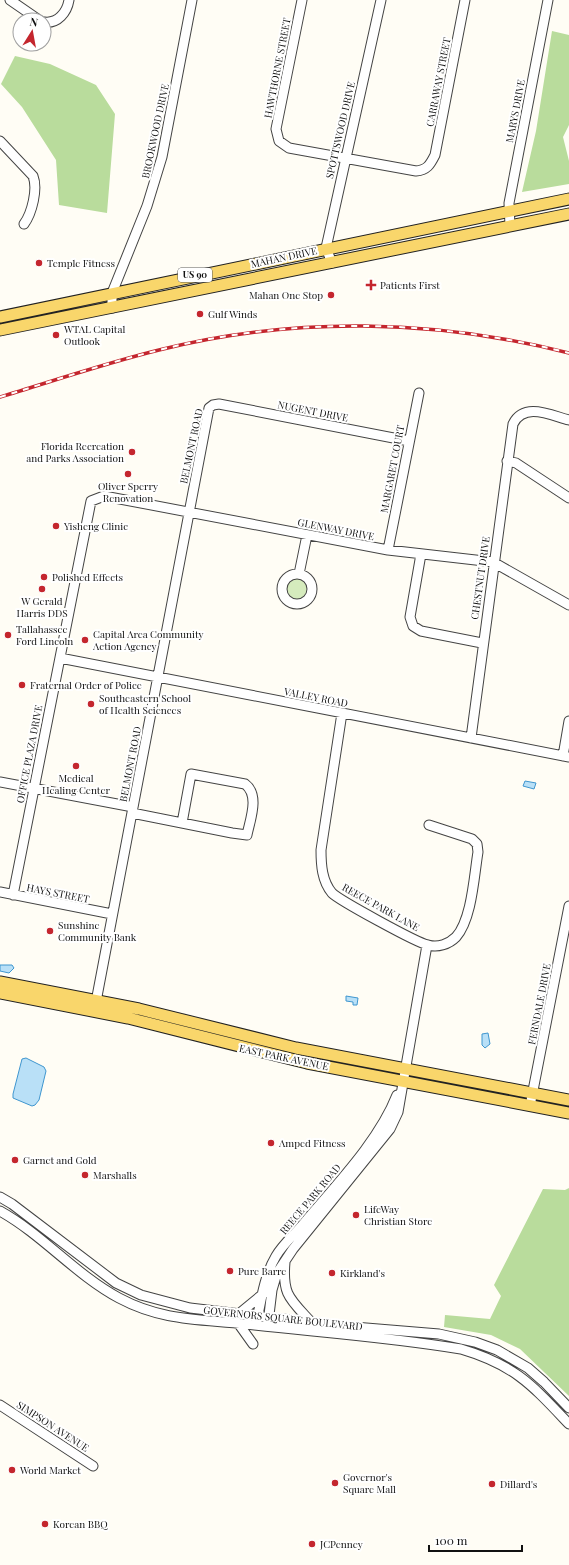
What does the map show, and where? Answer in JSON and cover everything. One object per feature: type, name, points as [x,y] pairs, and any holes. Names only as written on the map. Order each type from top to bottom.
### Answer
[{"type":"main road","name":"MAHAN DRIVE","points":[[0,317],[326,248],[569,199]]},
{"type":"main road","name":"MAHAN DRIVE","points":[[0,330],[569,214]]},
{"type":"main road","points":[[221,270],[221,285]]},
{"type":"main road","points":[[32,310],[35,323]]},
{"type":"main road","name":"EAST PARK AVENUE","points":[[0,982],[95,1006],[269,1054],[569,1113]]},
{"type":"main road","name":"EAST PARK AVENUE","points":[[0,993],[95,1006],[296,1048],[569,1100]]},
{"type":"street","points":[[10,0],[27,12]]},
{"type":"street","points":[[52,22],[58,19],[65,12],[69,0]]},
{"type":"street","name":"BROOKWOOD DRIVE","points":[[112,308],[112,293],[147,206],[162,157],[192,0]]},
{"type":"street","name":"HAWTHORNE STREET","points":[[302,0],[276,129],[279,141],[289,148],[345,158]]},
{"type":"street","name":"SPOTTSWOOD DRIVE","points":[[326,248],[381,0]]},
{"type":"street","name":"CARRAWAY STREET","points":[[345,158],[416,170],[423,170],[428,166],[435,155],[465,0]]},
{"type":"street","name":"MARYS DRIVE","points":[[510,226],[509,203],[548,0]]},
{"type":"street","points":[[0,141],[33,176],[35,187],[28,219],[24,224]]},
{"type":"street","points":[[326,248],[332,263]]},
{"type":"street","name":"MARGARET COURT","points":[[388,550],[419,393]]},
{"type":"street","name":"NUGENT DRIVE","points":[[213,405],[218,404],[409,441]]},
{"type":"street","name":"BELMONT ROAD","points":[[95,1006],[209,408],[213,405]]},
{"type":"street","name":"CHESTNUT DRIVE","points":[[471,738],[482,643],[514,422],[526,411],[532,411],[569,420]]},
{"type":"street","points":[[507,462],[516,463],[569,498]]},
{"type":"street","name":"GLENWAY DRIVE","points":[[91,500],[104,496],[388,550],[494,562],[569,605]]},
{"type":"street","name":"OFFICE PLAZA DRIVE","points":[[13,895],[91,500]]},
{"type":"street","points":[[299,574],[307,535]]},
{"type":"street","points":[[421,554],[410,618],[413,626],[421,631],[482,643]]},
{"type":"street","name":"VALLEY ROAD","points":[[60,658],[566,756]]},
{"type":"street","name":"REECE PARK LANE","points":[[342,713],[320,850],[323,875],[328,887],[336,897],[427,945]]},
{"type":"street","points":[[566,756],[569,721]]},
{"type":"street","points":[[0,782],[132,810],[182,823],[247,835],[254,796],[251,789],[245,784],[191,774],[182,823]]},
{"type":"street","points":[[404,1069],[427,945],[448,943],[463,927],[468,913],[478,852],[477,844],[472,839],[429,825]]},
{"type":"street","name":"HAYS STREET","points":[[0,892],[112,914]]},
{"type":"street","name":"FERNDALE DRIVE","points":[[530,1106],[567,931],[569,906]]},
{"type":"street","name":"REECE PARK ROAD","points":[[268,1322],[274,1281],[286,1259],[390,1129],[398,1112],[404,1069]]},
{"type":"street","name":"REECE PARK ROAD","points":[[258,1316],[263,1294],[276,1256],[344,1176],[384,1122],[389,1114],[402,1081]]},
{"type":"street","name":"GOVERNORS SQUARE BOULEVARD","points":[[0,1197],[12,1204],[116,1283],[141,1295],[173,1305],[258,1316],[268,1322],[461,1349],[504,1365],[522,1376],[569,1424]]},
{"type":"street","name":"GOVERNORS SQUARE BOULEVARD","points":[[0,1211],[119,1298],[150,1311],[184,1320],[238,1323],[256,1326],[268,1322],[311,1322],[439,1334],[475,1342],[497,1350],[528,1368],[569,1408]]},
{"type":"street","points":[[62,1257],[73,1251]]},
{"type":"street","points":[[70,1263],[73,1251]]},
{"type":"street","points":[[286,1259],[284,1281],[287,1294],[311,1322]]},
{"type":"street","points":[[240,1313],[263,1294]]},
{"type":"street","points":[[171,1317],[173,1305]]},
{"type":"street","points":[[256,1326],[258,1316]]},
{"type":"street","points":[[238,1323],[253,1344]]},
{"type":"street","points":[[438,1345],[439,1334]]},
{"type":"street","name":"SIMPSON AVENUE","points":[[0,1405],[93,1466]]},
{"type":"green space","points":[[552,31],[569,35],[569,125],[563,137],[569,161],[569,184],[522,192],[536,131]]},
{"type":"green space","points":[[15,56],[50,64],[96,85],[115,114],[107,213],[59,205],[56,160],[22,107],[1,84]]},
{"type":"green space","points":[[296,576],[301,577],[307,583],[307,593],[301,599],[296,600],[291,599],[285,593],[284,588],[285,583],[291,577]]},
{"type":"green space","points":[[569,1188],[569,1396],[520,1349],[491,1335],[444,1327],[445,1315],[490,1319],[501,1296],[494,1285],[543,1189],[565,1190]]},
{"type":"water","points":[[525,781],[536,783],[534,789],[523,786]]},
{"type":"water","points":[[0,965],[12,965],[14,968],[9,973],[0,971]]},
{"type":"water","points":[[346,996],[358,998],[357,1005],[353,1005],[353,1002],[346,1001]]},
{"type":"water","points":[[488,1033],[490,1044],[485,1048],[482,1045],[482,1034]]},
{"type":"water","points":[[26,1058],[44,1067],[46,1071],[39,1100],[32,1106],[13,1098],[22,1059]]},
{"type":"railway","points":[[0,397],[139,355],[210,339],[261,331],[313,327],[364,326],[416,328],[467,333],[569,353]]},
{"type":"place","name":"Temple Fitness","points":[[39,263]]},
{"type":"place","name":"Patients First","points":[[371,285]]},
{"type":"place","name":"Mahan One Stop","points":[[331,295]]},
{"type":"place","name":"Gulf Winds","points":[[200,314]]},
{"type":"place","name":"WTAL Capital Outlook","points":[[56,335]]},
{"type":"place","name":"Florida Recreation and Parks Association","points":[[132,452]]},
{"type":"place","name":"Oliver Sperry Renovation","points":[[128,474]]},
{"type":"place","name":"Yisheng Clinic","points":[[56,526]]},
{"type":"place","name":"Polished Effects","points":[[44,577]]},
{"type":"place","name":"W Gerald Harris DDS","points":[[42,589]]},
{"type":"place","name":"Tallahassee Ford Lincoln","points":[[8,635]]},
{"type":"place","name":"Capital Area Community Action Agency","points":[[85,640]]},
{"type":"place","name":"Fraternal Order of Police","points":[[22,685]]},
{"type":"place","name":"Southeastern School of Health Sciences","points":[[91,704]]},
{"type":"place","name":"Medical Healing Center","points":[[76,766]]},
{"type":"place","name":"Sunshine Community Bank","points":[[50,931]]},
{"type":"place","name":"Amped Fitness","points":[[271,1143]]},
{"type":"place","name":"Garnet and Gold","points":[[15,1160]]},
{"type":"place","name":"Marshalls","points":[[85,1175]]},
{"type":"place","name":"LifeWay Christian Store","points":[[356,1215]]},
{"type":"place","name":"Pure Barre","points":[[230,1271]]},
{"type":"place","name":"Kirkland's","points":[[332,1273]]},
{"type":"place","name":"World Market","points":[[12,1470]]},
{"type":"place","name":"Governor's Square Mall","points":[[335,1483]]},
{"type":"place","name":"Dillard's","points":[[492,1484]]},
{"type":"place","name":"Korean BBQ","points":[[45,1524]]},
{"type":"place","name":"JCPenney","points":[[312,1544]]}]
